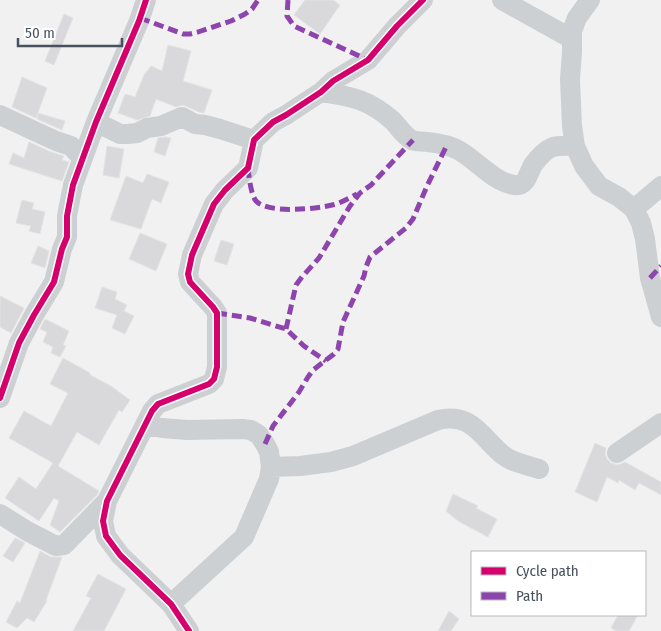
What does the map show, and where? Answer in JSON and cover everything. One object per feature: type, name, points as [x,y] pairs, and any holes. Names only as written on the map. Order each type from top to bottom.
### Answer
[{"type":"street","points":[[0,398],[18,343],[54,282],[67,237],[67,216],[73,185],[96,122],[146,0]]},
{"type":"street","points":[[189,631],[171,604],[120,555],[106,536],[103,521],[107,501],[152,411],[158,404],[209,384],[214,378],[217,367],[217,313],[190,282],[188,274],[192,255],[214,204],[225,190],[248,168],[254,140],[273,122],[321,92],[333,81],[371,57],[397,26],[423,0]]},
{"type":"street","points":[[502,0],[572,39]]},
{"type":"street","points":[[590,0],[577,18],[572,31],[570,79],[572,126],[576,146],[584,166],[599,186],[634,209],[646,239],[650,278],[661,316]]},
{"type":"street","points":[[321,92],[342,95],[371,104],[394,122],[412,140],[447,146],[458,150],[495,177],[513,185],[520,185],[526,180],[533,165],[545,152],[554,147],[576,146]]},
{"type":"street","points":[[0,115],[71,146],[82,158]]},
{"type":"street","points":[[96,122],[120,134],[128,134],[160,126],[182,117],[195,124],[212,127],[254,140]]},
{"type":"street","points":[[634,209],[661,186]]},
{"type":"street","points":[[271,467],[323,463],[353,456],[438,420],[447,419],[462,420],[469,423],[507,458],[539,469]]},
{"type":"street","points":[[617,453],[661,423]]},
{"type":"street","points":[[145,425],[187,430],[251,430],[259,435],[269,452],[271,467],[268,478],[244,537],[171,604]]},
{"type":"street","points":[[3,520],[56,546],[64,545],[107,501]]},
{"type":"building","points":[[305,0],[333,0],[340,5],[320,34],[294,15]]},
{"type":"building","points":[[64,14],[73,18],[54,65],[45,61]]},
{"type":"building","points":[[168,45],[191,51],[183,81],[212,90],[204,113],[183,105],[176,107],[156,99],[150,116],[137,120],[118,113],[125,94],[135,97],[144,75],[151,66],[162,71]]},
{"type":"building","points":[[22,77],[47,88],[36,118],[12,107]]},
{"type":"building","points":[[38,113],[65,121],[62,130],[37,119]]},
{"type":"building","points":[[158,138],[171,138],[165,156],[154,152]]},
{"type":"building","points":[[29,142],[64,156],[62,160],[69,162],[62,181],[9,164],[13,153],[24,158]]},
{"type":"building","points":[[107,146],[124,149],[119,178],[103,175]]},
{"type":"building","points":[[147,174],[169,182],[161,203],[152,199],[141,229],[110,220],[126,176],[143,183]]},
{"type":"building","points":[[22,200],[34,203],[32,209],[45,212],[40,234],[29,231],[31,226],[16,223]]},
{"type":"building","points":[[140,233],[167,244],[156,271],[129,259]]},
{"type":"building","points":[[221,240],[234,244],[227,265],[214,261]]},
{"type":"building","points":[[38,246],[49,251],[45,268],[31,263]]},
{"type":"building","points":[[102,287],[117,292],[115,299],[127,305],[124,311],[134,316],[125,334],[112,328],[117,315],[95,308]]},
{"type":"building","points":[[0,296],[24,308],[11,333],[0,327]]},
{"type":"building","points":[[45,319],[69,331],[63,345],[66,346],[60,357],[51,353],[53,347],[43,342],[47,332],[40,329]]},
{"type":"building","points":[[63,358],[111,386],[130,400],[122,412],[119,410],[99,445],[77,432],[58,466],[99,491],[60,532],[50,525],[59,501],[54,498],[39,521],[5,498],[19,477],[36,489],[53,463],[9,438],[24,411],[51,426],[68,393],[50,384]]},
{"type":"building","points":[[595,443],[606,448],[605,454],[611,463],[618,465],[625,462],[661,482],[661,495],[639,483],[635,490],[619,480],[618,483],[607,477],[597,502],[575,492]]},
{"type":"building","points":[[453,494],[478,506],[476,508],[497,519],[488,537],[458,521],[446,511]]},
{"type":"building","points":[[15,538],[25,543],[13,562],[3,556]]},
{"type":"building","points":[[40,551],[51,557],[62,557],[47,601],[34,622],[27,618],[17,628],[6,622],[17,601],[20,603]]},
{"type":"building","points":[[98,574],[126,589],[104,631],[73,631],[91,598],[86,596]]},
{"type":"building","points":[[449,611],[459,619],[451,631],[438,631]]},
{"type":"building","points":[[617,616],[637,616],[629,631],[616,631],[611,628]]},
{"type":"marked path","points":[[140,18],[183,34],[190,34],[231,21],[252,9],[258,0]]},
{"type":"marked path","points":[[288,0],[287,16],[294,26],[368,60]]},
{"type":"marked path","points":[[286,329],[296,285],[319,258],[350,206],[360,193],[371,185],[413,140]]},
{"type":"marked path","points":[[265,444],[273,426],[313,370],[338,349],[343,322],[364,276],[370,257],[406,228],[413,219],[447,145]]},
{"type":"marked path","points":[[248,168],[250,186],[254,198],[262,205],[271,208],[304,209],[325,207],[339,203],[357,194]]},
{"type":"marked path","points":[[650,278],[661,266]]},
{"type":"marked path","points":[[217,313],[250,318],[286,329],[304,346],[326,361]]},
{"type":"cycle path","points":[[0,398],[19,343],[54,282],[67,237],[67,216],[73,185],[96,122],[146,0]]},
{"type":"cycle path","points":[[189,631],[171,604],[120,555],[106,536],[103,521],[107,501],[152,411],[158,404],[209,384],[214,379],[217,367],[217,313],[190,282],[188,274],[192,255],[214,204],[225,190],[248,168],[254,140],[273,122],[321,92],[333,81],[368,60],[397,26],[423,0]]}]
